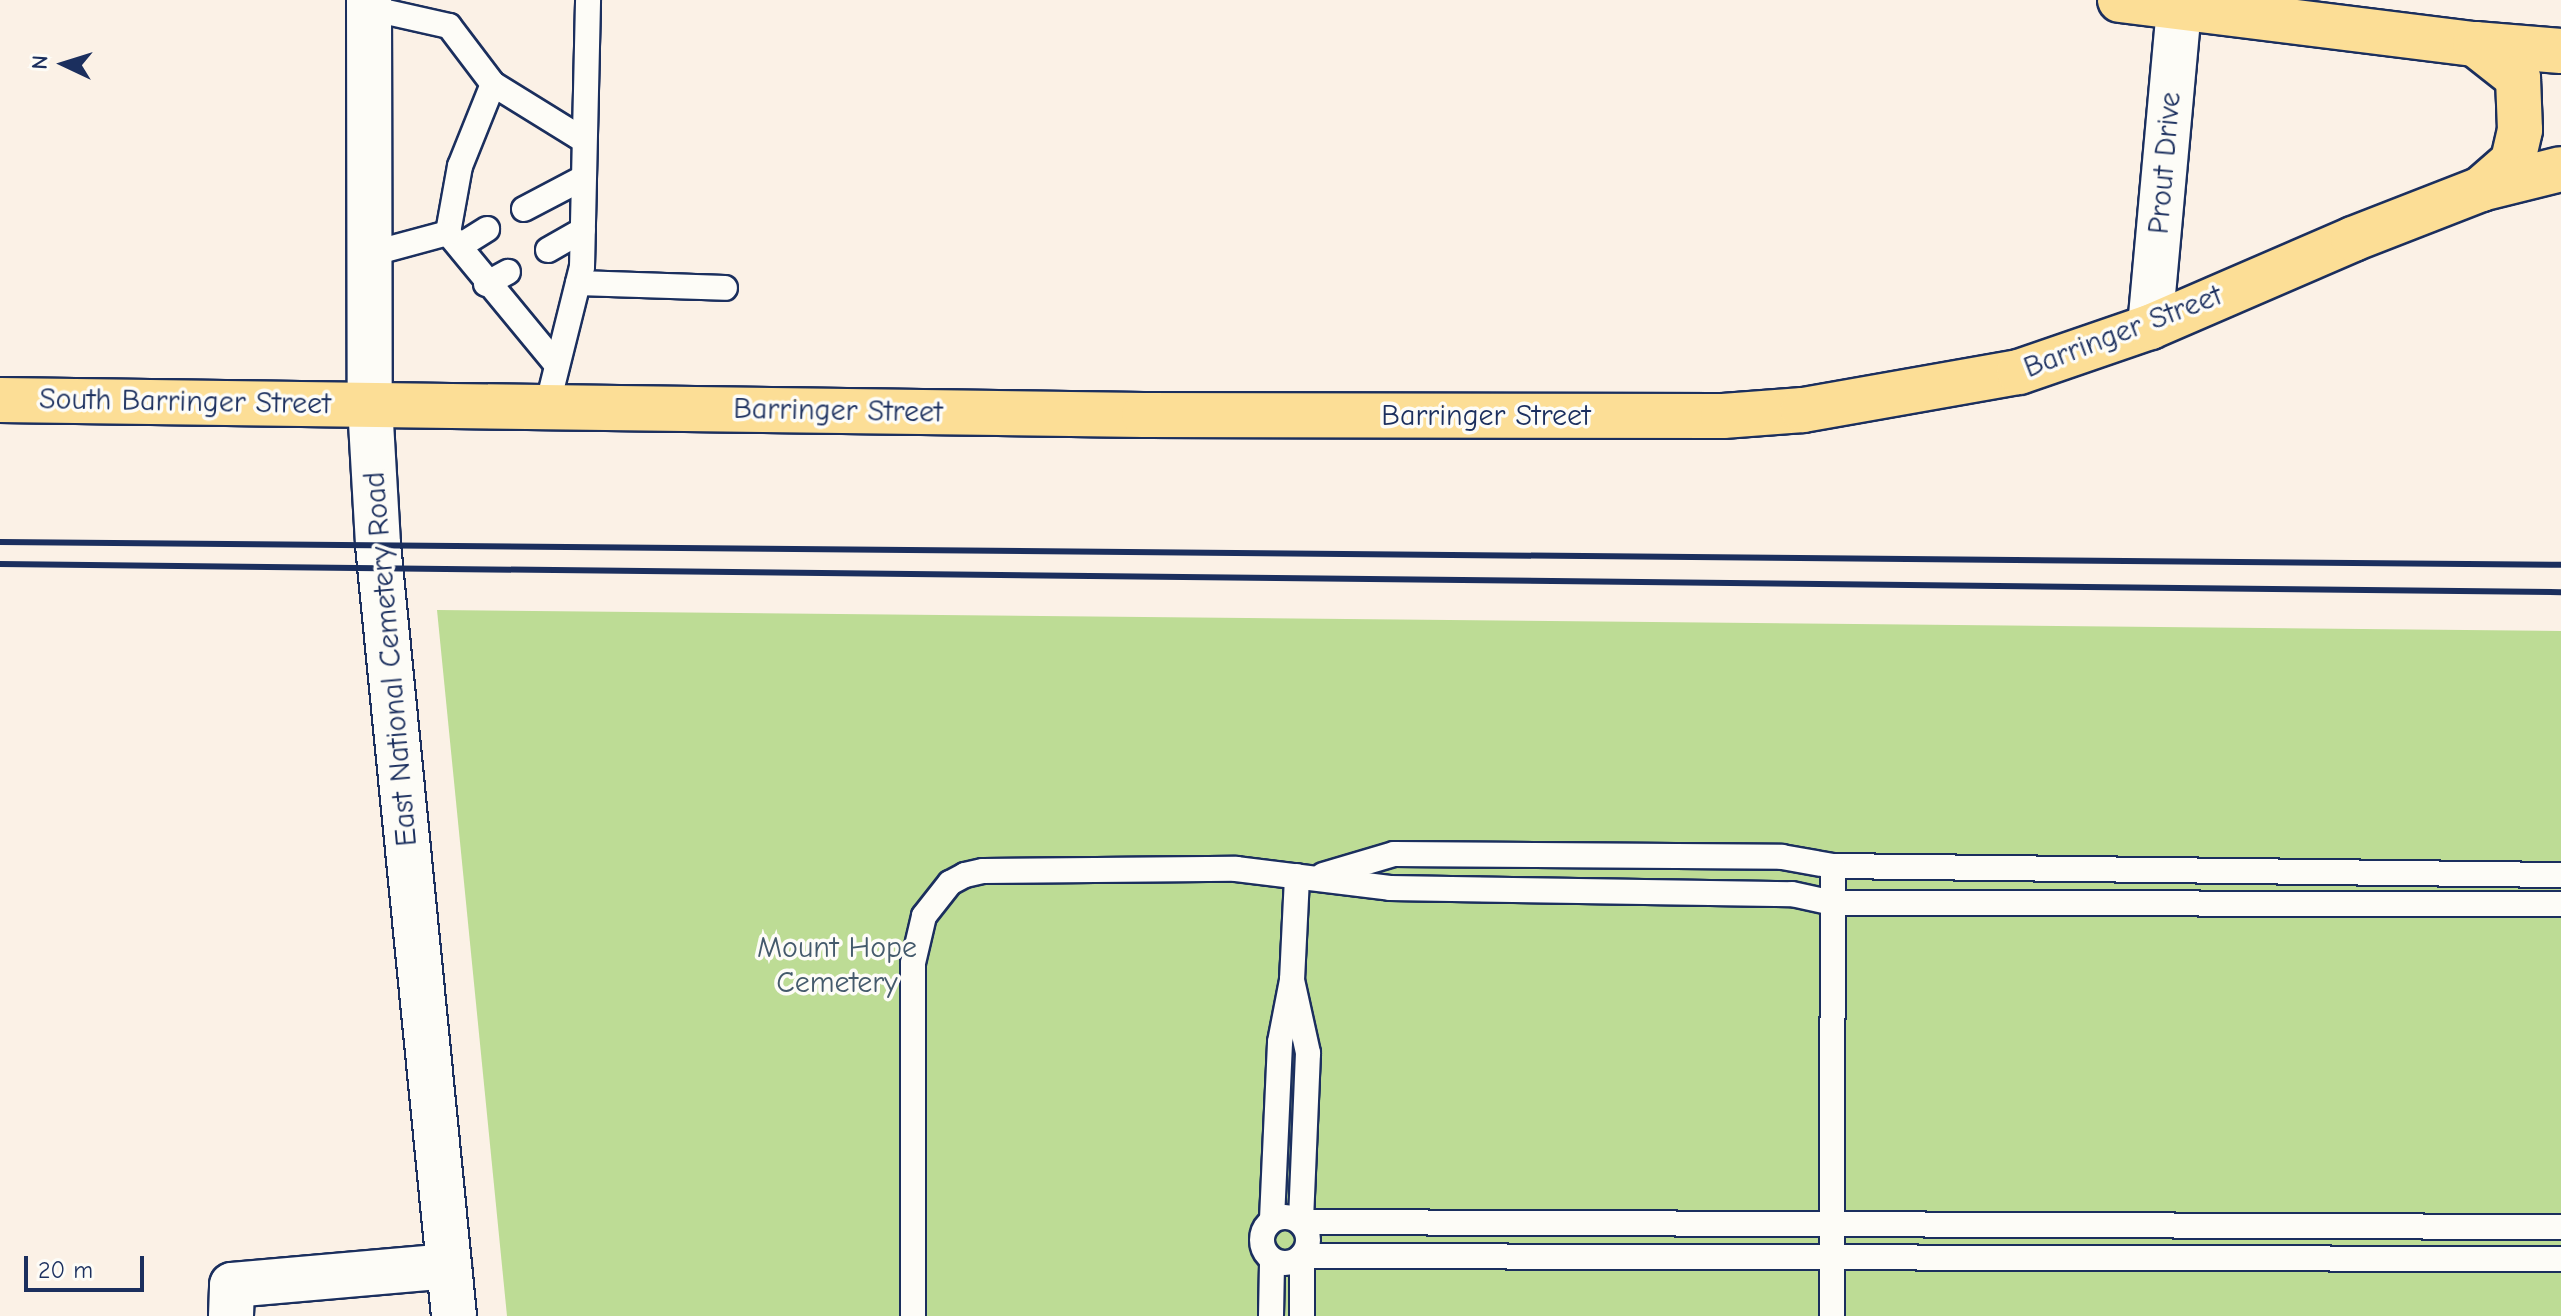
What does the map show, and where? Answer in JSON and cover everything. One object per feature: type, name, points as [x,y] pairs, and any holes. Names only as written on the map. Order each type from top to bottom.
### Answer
[{"type":"highway","points":[[2120,0],[2179,4],[2475,44],[2561,51]]},
{"type":"highway","points":[[2475,44],[2518,78],[2520,130],[2513,161],[2481,189]]},
{"type":"highway","name":"Barringer Street","points":[[370,405],[1144,415],[1723,416],[1803,410],[2019,372],[2150,327],[2353,239],[2481,189],[2561,169]]},
{"type":"highway","name":"South Barringer Street","points":[[0,400],[370,405]]},
{"type":"street","name":"East National Cemetery Road","points":[[369,4],[370,405],[378,545],[454,1316]]},
{"type":"street","name":"Prout Drive","points":[[2150,327],[2179,4]]},
{"type":"street","points":[[231,1316],[232,1285],[449,1266]]},
{"type":"lane","points":[[547,407],[578,283],[583,230],[582,139],[588,0]]},
{"type":"lane","points":[[369,4],[449,26],[493,84],[582,139]]},
{"type":"lane","points":[[493,84],[460,166],[454,240],[486,284],[557,365]]},
{"type":"lane","points":[[524,209],[583,178]]},
{"type":"lane","points":[[370,254],[454,240],[487,229]]},
{"type":"lane","points":[[548,250],[583,230]]},
{"type":"lane","points":[[486,284],[508,272]]},
{"type":"lane","points":[[578,283],[725,288]]},
{"type":"lane","points":[[1306,877],[1394,854],[1782,857],[1833,866],[2561,875]]},
{"type":"lane","points":[[1832,1316],[1833,866]]},
{"type":"lane","points":[[913,1316],[913,963],[918,933],[934,901],[950,883],[983,871],[1236,869],[1390,888],[1792,894],[1833,903],[2561,904]]},
{"type":"lane","points":[[1271,1316],[1272,1262],[1263,1249],[1263,1234],[1272,1219],[1280,1042],[1306,877]]},
{"type":"lane","points":[[1292,980],[1308,1053],[1301,1222],[1309,1239],[1302,1256],[1302,1316]]},
{"type":"lane","points":[[1272,1219],[1293,1217],[1301,1222],[2561,1227]]},
{"type":"lane","points":[[1272,1262],[1290,1265],[1302,1256],[2561,1259]]},
{"type":"green space","name":"Mount Hope Cemetery","points":[[437,610],[2561,631],[2561,1316],[507,1316]]},
{"type":"railway","points":[[0,542],[2561,565]]},
{"type":"railway","points":[[0,564],[2561,592]]}]
